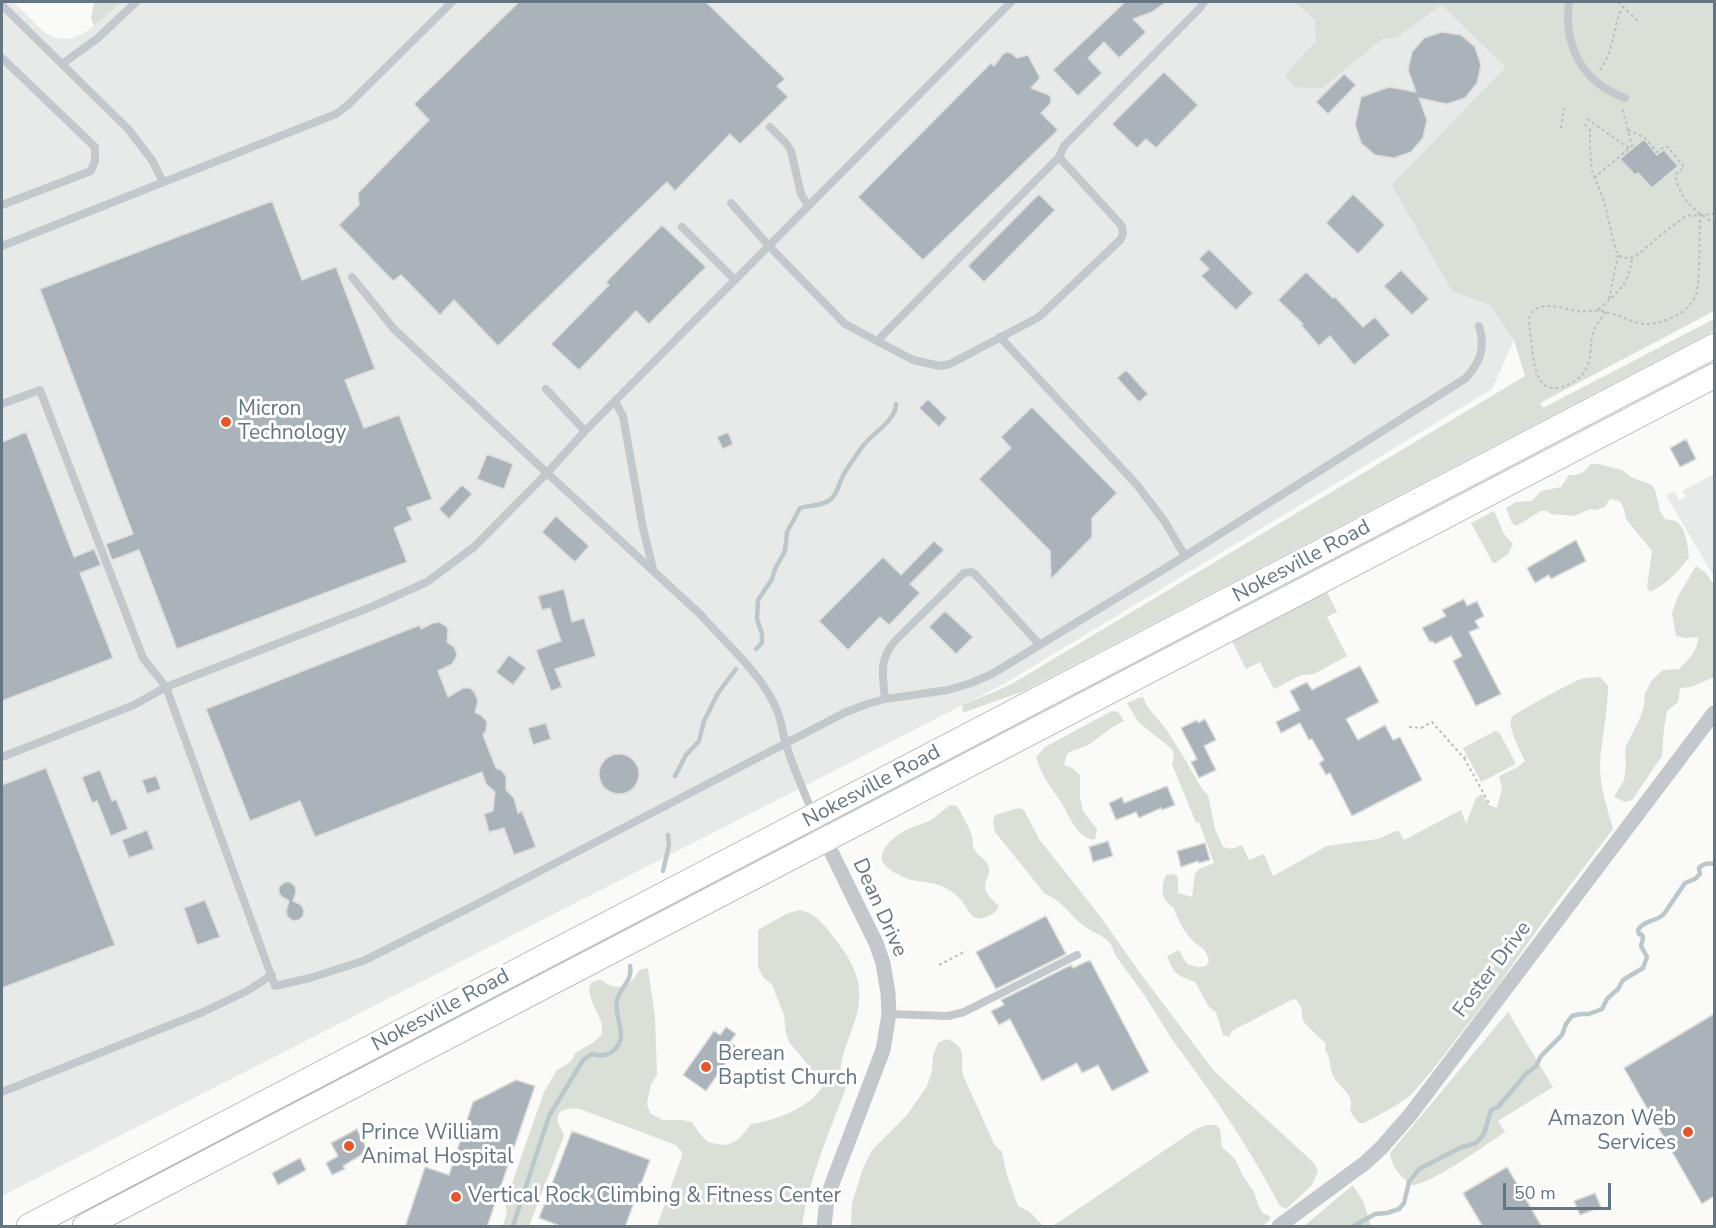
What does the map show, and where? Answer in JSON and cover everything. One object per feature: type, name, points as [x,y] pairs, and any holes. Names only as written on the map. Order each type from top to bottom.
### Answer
[{"type":"highway","name":"Nokesville Road","points":[[28,1227],[1714,346]]},
{"type":"highway","name":"Nokesville Road","points":[[85,1227],[1714,376]]},
{"type":"highway","points":[[1206,612],[1218,634]]},
{"type":"street","name":"Foster Drive","points":[[1279,1227],[1365,1163],[1410,1115],[1714,713]]},
{"type":"street","name":"Dean Drive","points":[[814,817],[876,943],[886,979],[889,1014],[886,1038],[877,1068],[827,1200],[824,1227]]},
{"type":"lane","points":[[62,64],[98,38],[136,2]]},
{"type":"lane","points":[[2,246],[336,114],[348,105],[452,2]]},
{"type":"lane","points":[[877,341],[1059,157],[1064,146],[1204,2]]},
{"type":"lane","points":[[1569,2],[1569,27],[1576,57],[1593,80],[1611,93],[1622,97]]},
{"type":"lane","points":[[2,757],[134,705],[166,687],[371,608],[427,582],[474,547],[585,431],[1007,3]]},
{"type":"lane","points":[[2,5],[138,140],[152,160],[163,182]]},
{"type":"lane","points":[[2,58],[95,147],[95,161],[92,171],[2,205]]},
{"type":"lane","points":[[770,127],[791,151],[801,194],[808,206]]},
{"type":"lane","points":[[731,203],[769,246],[845,324],[913,360],[940,366],[957,360],[1039,317],[1120,240],[1123,234],[1122,226],[1059,157]]},
{"type":"lane","points":[[682,227],[735,280]]},
{"type":"lane","points":[[352,277],[394,329],[701,615],[764,687],[776,708],[786,744],[814,817]]},
{"type":"lane","points":[[2,404],[40,390],[143,658],[166,687],[275,986],[310,978],[363,961],[844,713],[885,699],[948,690],[992,674],[1185,556],[1466,378],[1476,367],[1481,355],[1482,343],[1479,326]]},
{"type":"lane","points":[[1000,337],[1137,485],[1165,522],[1185,556]]},
{"type":"lane","points":[[546,389],[585,431]]},
{"type":"lane","points":[[615,402],[623,416],[653,571]]},
{"type":"lane","points":[[885,699],[882,669],[885,653],[964,573],[975,574],[1040,645]]},
{"type":"lane","points":[[889,1014],[948,1016],[964,1012],[1077,955]]},
{"type":"lane","points":[[2,1092],[203,1012],[247,991],[272,975]]},
{"type":"path","points":[[1618,2],[1640,23]]},
{"type":"path","points":[[1593,80],[1607,58],[1618,14],[1623,6]]},
{"type":"path","points":[[1594,178],[1632,146],[1622,97]]},
{"type":"path","points":[[1561,128],[1564,108]]},
{"type":"path","points":[[1587,119],[1629,148]]},
{"type":"path","points":[[1585,124],[1590,130],[1594,178],[1604,201],[1618,255],[1608,301]]},
{"type":"path","points":[[1628,130],[1644,137],[1658,152],[1668,147],[1684,167],[1675,175],[1679,190],[1688,203],[1714,223]]},
{"type":"path","points":[[1606,312],[1593,333],[1589,361],[1583,374],[1562,387],[1553,388],[1544,384],[1538,378],[1536,371],[1529,323],[1531,314],[1549,305],[1580,311],[1598,310],[1606,312],[1639,324],[1648,325],[1658,324],[1675,316],[1688,307],[1694,299],[1698,285],[1700,214]]},
{"type":"path","points":[[1618,255],[1624,258],[1639,255],[1686,216],[1714,214]]},
{"type":"path","points":[[1598,310],[1625,284],[1632,258]]},
{"type":"path","points":[[1409,727],[1421,728],[1432,722],[1466,757],[1489,803]]},
{"type":"path","points":[[939,965],[966,951]]},
{"type":"shaded area","name":"Micron Technology","points":[[2,2],[13,2],[49,35],[71,39],[94,26],[121,2],[1479,2],[1530,54],[1411,191],[1514,340],[1492,389],[1004,684],[2,1196]]},
{"type":"shaded area","points":[[94,2],[121,2],[94,26],[91,19]]},
{"type":"shaded area","points":[[1295,2],[1714,2],[1714,311],[1540,403],[1543,408],[1714,319],[1714,331],[1024,691],[965,712],[962,711],[963,705],[1020,679],[1525,376],[1514,340],[1490,305],[1452,291],[1392,185],[1506,67],[1441,5],[1396,38],[1382,39],[1322,88],[1294,87],[1285,75],[1316,41],[1315,20]]},
{"type":"shaded area","points":[[1590,464],[1622,470],[1631,477],[1652,485],[1660,511],[1665,519],[1675,521],[1682,527],[1689,557],[1672,577],[1650,592],[1647,587],[1652,551],[1626,519],[1620,501],[1610,499],[1605,507],[1590,509],[1574,516],[1541,511],[1516,526],[1512,523],[1506,508],[1516,502],[1532,501],[1541,491],[1561,487],[1569,475],[1581,473]]},
{"type":"shaded area","points":[[1714,474],[1714,577],[1666,495],[1674,491],[1679,500],[1686,497],[1682,491]]},
{"type":"shaded area","points":[[1494,511],[1504,534],[1513,544],[1508,554],[1493,563],[1471,523]]},
{"type":"shaded area","points":[[1696,566],[1706,573],[1714,585],[1714,677],[1691,687],[1680,688],[1678,702],[1667,711],[1662,756],[1632,800],[1625,802],[1614,797],[1624,780],[1625,748],[1640,718],[1645,694],[1651,681],[1663,670],[1679,669],[1696,647],[1698,637],[1676,636],[1672,613],[1678,596]]},
{"type":"shaded area","points":[[1327,592],[1337,612],[1327,617],[1347,656],[1314,674],[1301,675],[1274,689],[1260,662],[1246,669],[1232,641]]},
{"type":"shaded area","points":[[1600,677],[1608,686],[1600,773],[1613,829],[1496,988],[1410,1096],[1364,1123],[1359,1123],[1350,1110],[1348,1094],[1334,1078],[1325,1050],[1326,1044],[1304,1022],[1301,1008],[1295,999],[1232,1031],[1229,1037],[1223,1035],[1216,1012],[1209,1007],[1195,982],[1177,973],[1167,956],[1179,950],[1187,964],[1198,967],[1206,966],[1209,961],[1204,950],[1183,929],[1174,908],[1164,898],[1162,890],[1166,875],[1173,874],[1178,877],[1178,893],[1192,897],[1195,873],[1214,863],[1199,822],[1196,823],[1172,764],[1174,757],[1172,749],[1139,723],[1127,703],[1143,697],[1147,706],[1166,729],[1202,789],[1208,795],[1215,829],[1223,847],[1232,849],[1242,845],[1249,860],[1264,854],[1273,876],[1327,846],[1378,839],[1396,831],[1399,831],[1404,840],[1461,810],[1466,824],[1476,798],[1482,794],[1489,805],[1497,808],[1502,789],[1499,776],[1525,761],[1512,733],[1512,717],[1576,681],[1583,678]]},
{"type":"shaded area","points":[[1112,711],[1118,712],[1124,721],[1090,744],[1067,754],[1064,765],[1080,775],[1080,797],[1083,811],[1097,829],[1095,840],[1082,835],[1077,830],[1042,774],[1036,757],[1045,747]]},
{"type":"shaded area","points":[[1495,731],[1499,732],[1516,764],[1481,782],[1463,748]]},
{"type":"shaded area","points":[[951,805],[957,806],[972,836],[974,848],[988,866],[986,891],[999,906],[987,917],[980,918],[970,914],[960,898],[942,886],[904,878],[890,870],[882,860],[885,848],[893,838],[927,822]]},
{"type":"shaded area","points":[[1019,808],[1024,810],[1039,839],[1100,916],[1214,1071],[1314,1163],[1318,1171],[1312,1185],[1286,1209],[1280,1206],[1234,1128],[1171,1038],[1110,943],[1081,924],[1057,900],[1045,894],[995,832],[993,821],[995,815]]},
{"type":"shaded area","points":[[800,910],[811,914],[828,929],[854,970],[859,992],[857,1016],[842,1062],[841,1074],[848,1082],[815,1171],[802,1226],[657,1226],[682,1152],[676,1145],[580,1109],[572,1109],[561,1111],[559,1114],[558,1122],[564,1136],[529,1226],[503,1226],[507,1212],[505,1203],[544,1092],[557,1070],[571,1061],[575,1053],[594,1042],[602,1034],[602,1024],[589,991],[594,981],[602,980],[612,986],[623,986],[636,976],[639,970],[648,968],[655,1017],[657,1075],[651,1084],[647,1104],[650,1113],[662,1120],[692,1122],[708,1141],[723,1145],[733,1143],[741,1137],[751,1124],[792,1112],[817,1094],[823,1086],[789,1042],[784,1015],[772,985],[763,977],[758,967],[758,930],[788,913]]},
{"type":"shaded area","points":[[1508,1012],[1553,1087],[1498,1121],[1505,1132],[1444,1172],[1419,1184],[1411,1185],[1397,1171],[1390,1153]]},
{"type":"shaded area","points":[[947,1039],[954,1042],[961,1050],[963,1075],[994,1144],[1002,1152],[1018,1206],[1030,1212],[1043,1226],[851,1226],[852,1203],[863,1168],[872,1150],[907,1115],[927,1086],[938,1043]]},
{"type":"shaded area","points":[[1206,1125],[1216,1125],[1220,1129],[1222,1147],[1235,1159],[1263,1213],[1271,1217],[1262,1226],[1048,1226],[1054,1225],[1196,1129]]},
{"type":"shaded area","points":[[1353,1185],[1364,1203],[1371,1226],[1304,1226]]},
{"type":"building","points":[[519,2],[706,2],[785,79],[777,86],[788,97],[740,144],[730,134],[675,191],[667,182],[498,346],[454,300],[440,315],[401,275],[393,281],[339,225],[359,205],[358,193],[429,120],[414,104]]},
{"type":"building","points":[[1125,2],[1166,2],[1152,12],[1133,19],[1146,32],[1119,58],[1104,42],[1088,58],[1102,73],[1078,96],[1053,70]]},
{"type":"building","points":[[1442,32],[1461,35],[1475,47],[1481,65],[1477,83],[1465,98],[1447,104],[1419,98],[1427,120],[1423,138],[1411,152],[1394,158],[1375,155],[1361,143],[1355,125],[1361,97],[1389,87],[1416,92],[1408,70],[1412,52],[1424,38]]},
{"type":"building","points":[[1007,52],[1017,58],[1028,55],[1040,78],[1031,88],[1051,98],[1050,104],[1041,113],[1058,130],[923,260],[858,197],[991,63],[994,66]]},
{"type":"building","points":[[1164,72],[1198,105],[1156,148],[1146,139],[1137,148],[1112,124]]},
{"type":"building","points":[[1344,74],[1356,85],[1328,114],[1316,102]]},
{"type":"building","points":[[1644,139],[1657,155],[1664,150],[1678,166],[1652,188],[1620,159]]},
{"type":"building","points":[[1039,194],[1055,210],[984,282],[968,266]]},
{"type":"building","points":[[1353,194],[1385,225],[1358,254],[1326,223]]},
{"type":"building","name":"Micron Technology","points":[[272,201],[302,280],[336,267],[375,369],[345,380],[364,428],[399,415],[432,499],[407,508],[412,520],[394,528],[407,562],[177,649],[139,550],[112,560],[106,544],[133,534],[40,289]]},
{"type":"building","points":[[662,225],[706,267],[649,324],[636,311],[579,370],[551,344],[609,285],[606,282]]},
{"type":"building","points":[[1209,249],[1253,293],[1236,310],[1201,276],[1209,269],[1199,259]]},
{"type":"building","points":[[1401,270],[1429,299],[1412,315],[1384,286]]},
{"type":"building","points":[[1306,272],[1333,298],[1335,297],[1363,327],[1375,317],[1390,335],[1354,365],[1330,336],[1319,346],[1301,325],[1303,324],[1278,300]]},
{"type":"building","points":[[1126,370],[1148,394],[1139,402],[1117,378]]},
{"type":"building","points":[[928,399],[947,418],[939,427],[919,408]]},
{"type":"building","points":[[1032,407],[1117,493],[1092,518],[1092,537],[1051,579],[1050,551],[979,479],[1011,448],[1001,437]]},
{"type":"building","points":[[26,432],[74,557],[94,549],[101,565],[80,573],[113,658],[2,701],[2,442]]},
{"type":"building","points":[[728,432],[733,444],[723,449],[717,437]]},
{"type":"building","points":[[1686,439],[1696,459],[1680,467],[1670,448]]},
{"type":"building","points":[[487,454],[513,464],[504,489],[477,479]]},
{"type":"building","points":[[462,485],[472,494],[449,519],[439,509]]},
{"type":"building","points":[[556,516],[589,546],[575,562],[542,532]]},
{"type":"building","points":[[1576,540],[1586,561],[1551,579],[1549,575],[1535,583],[1527,568]]},
{"type":"building","points":[[934,541],[944,550],[910,584],[920,593],[889,625],[880,617],[848,650],[819,621],[883,557],[901,575]]},
{"type":"building","points":[[564,589],[572,622],[584,618],[596,656],[555,669],[562,687],[551,691],[536,650],[561,641],[550,608],[542,610],[538,596]]},
{"type":"building","points":[[1464,599],[1467,606],[1477,601],[1484,616],[1475,621],[1479,628],[1469,632],[1501,694],[1476,706],[1453,661],[1462,656],[1451,636],[1435,644],[1430,642],[1422,628],[1446,616],[1442,610]]},
{"type":"building","points":[[945,611],[973,637],[956,654],[929,627]]},
{"type":"building","points":[[439,622],[448,629],[447,642],[454,647],[457,654],[452,664],[438,671],[448,697],[463,688],[470,688],[475,693],[478,701],[475,712],[487,722],[483,735],[496,768],[506,776],[506,790],[514,798],[518,813],[522,811],[536,847],[514,855],[504,828],[489,832],[484,814],[493,811],[495,792],[486,784],[482,772],[315,837],[300,801],[250,821],[206,709],[420,625],[421,629]]},
{"type":"building","points":[[509,655],[526,668],[513,685],[496,672]]},
{"type":"building","points":[[1360,666],[1379,702],[1346,719],[1358,740],[1385,725],[1393,740],[1400,737],[1422,780],[1352,816],[1330,773],[1326,775],[1319,763],[1324,760],[1300,723],[1281,733],[1276,722],[1300,710],[1290,691],[1307,682],[1312,690]]},
{"type":"building","points":[[1205,719],[1216,740],[1204,746],[1216,770],[1199,778],[1191,762],[1197,759],[1181,728],[1197,720],[1198,723]]},
{"type":"building","points":[[546,723],[551,739],[533,745],[528,728]]},
{"type":"building","points":[[619,754],[633,760],[639,774],[633,788],[619,794],[605,788],[599,774],[605,760]]},
{"type":"building","points":[[46,768],[115,945],[2,988],[2,785]]},
{"type":"building","points":[[100,770],[112,801],[116,799],[128,829],[111,836],[97,801],[92,803],[82,777]]},
{"type":"building","points":[[156,776],[161,789],[147,794],[142,780]]},
{"type":"building","points":[[1167,786],[1175,805],[1162,810],[1161,808],[1139,818],[1136,812],[1116,820],[1109,803],[1122,797],[1124,803]]},
{"type":"building","points":[[147,830],[154,849],[129,858],[122,840]]},
{"type":"building","points":[[1108,841],[1113,856],[1093,862],[1089,847]]},
{"type":"building","points":[[1205,843],[1210,860],[1199,863],[1198,861],[1181,867],[1177,851]]},
{"type":"building","points":[[285,882],[290,882],[295,886],[293,901],[301,905],[304,910],[299,920],[293,921],[288,917],[286,912],[289,901],[279,893],[279,887]]},
{"type":"building","points":[[205,900],[220,937],[197,945],[184,908]]},
{"type":"building","points":[[1046,916],[1066,954],[996,989],[976,952]]},
{"type":"building","points":[[1090,960],[1149,1072],[1112,1091],[1098,1065],[1082,1073],[1077,1063],[1042,1081],[1010,1019],[999,1025],[991,1011],[1004,1005],[1001,1000],[1071,965],[1073,968]]},
{"type":"building","name":"Amazon Web Services","points":[[1714,1014],[1714,1196],[1702,1204],[1624,1068]]},
{"type":"building","name":"Berean Baptist Church","points":[[726,1027],[736,1034],[730,1042],[737,1047],[706,1091],[683,1075],[714,1031],[720,1035]]},
{"type":"building","points":[[516,1080],[535,1086],[487,1227],[405,1227],[425,1167],[449,1175],[473,1102]]},
{"type":"building","name":"Prince William Animal Hospital","points":[[357,1129],[368,1151],[343,1166],[345,1169],[332,1175],[326,1163],[338,1156],[331,1143]]},
{"type":"building","points":[[572,1131],[650,1160],[625,1227],[563,1227],[539,1218]]},
{"type":"building","points":[[300,1158],[306,1170],[278,1185],[272,1173]]},
{"type":"building","points":[[1507,1167],[1542,1227],[1483,1227],[1463,1193]]},
{"type":"building","points":[[1595,1193],[1601,1207],[1580,1215],[1574,1201]]},
{"type":"waterway","points":[[756,649],[762,643],[762,634],[757,619],[758,600],[772,579],[785,551],[787,532],[800,508],[824,503],[833,497],[850,464],[866,442],[892,416],[896,404]]},
{"type":"waterway","points":[[675,776],[686,755],[699,741],[704,721],[718,693],[736,669]]},
{"type":"waterway","points":[[663,871],[669,845],[668,835]]},
{"type":"waterway","points":[[1354,1226],[1375,1214],[1399,1209],[1404,1203],[1409,1182],[1419,1169],[1462,1147],[1476,1143],[1484,1134],[1491,1110],[1498,1107],[1526,1074],[1536,1066],[1541,1056],[1562,1035],[1572,1016],[1589,1014],[1602,1009],[1607,999],[1618,989],[1623,980],[1643,968],[1647,957],[1641,946],[1643,938],[1638,930],[1664,914],[1685,883],[1700,874],[1699,868],[1706,864],[1714,864]]},
{"type":"waterway","points":[[513,1226],[549,1116],[583,1060],[592,1054],[609,1053],[619,1045],[621,1033],[616,1006],[619,995],[630,976],[630,966]]},
{"type":"place","name":"Micron Technology","points":[[226,422]]},
{"type":"place","name":"Berean Baptist Church","points":[[706,1067]]},
{"type":"place","name":"Amazon Web Services","points":[[1688,1132]]},
{"type":"place","name":"Prince William Animal Hospital","points":[[349,1146]]},
{"type":"place","name":"Vertical Rock Climbing & Fitness Center","points":[[456,1197]]}]
